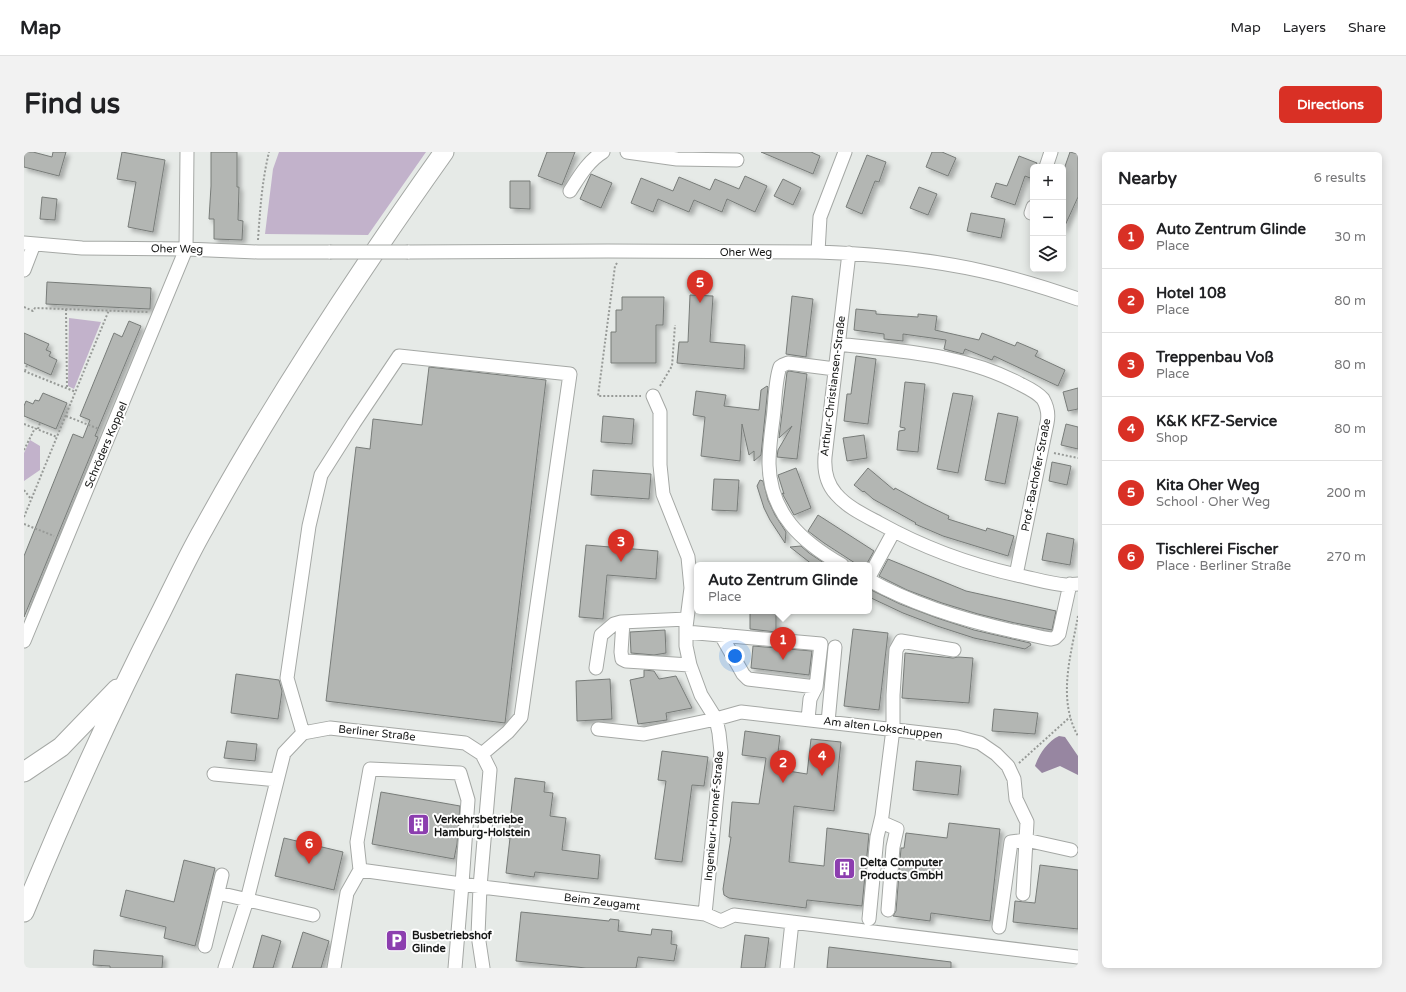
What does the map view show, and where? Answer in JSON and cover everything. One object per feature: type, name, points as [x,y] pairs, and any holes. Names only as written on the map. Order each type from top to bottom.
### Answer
[{"type":"highway","points":[[24,912],[56,834],[128,677],[203,530],[279,398],[345,294],[444,152]]},
{"type":"highway","points":[[24,772],[61,747],[128,677]]},
{"type":"street","points":[[186,249],[187,152]]},
{"type":"street","points":[[570,191],[585,169],[597,156],[603,152]]},
{"type":"street","points":[[627,152],[678,158],[737,160]]},
{"type":"street","points":[[818,252],[820,217],[845,152]]},
{"type":"street","points":[[1047,164],[1051,152]]},
{"type":"street","points":[[24,270],[29,244]]},
{"type":"street","name":"Oher Weg","points":[[29,244],[82,248],[186,249],[258,252],[625,251],[849,253],[981,270],[1078,299]]},
{"type":"street","name":"Schröders Koppel","points":[[24,641],[186,249]]},
{"type":"street","name":"Arthur-Christiansen-Straße","points":[[849,253],[825,457],[825,470],[835,493],[844,502],[859,512],[894,531],[919,544],[955,558],[1016,575],[1061,584],[1074,584]]},
{"type":"street","name":"Prof.-Bachofer-Straße","points":[[838,344],[936,356],[975,366],[1016,381],[1036,392],[1043,399],[1047,408],[1048,418],[1016,575]]},
{"type":"street","points":[[225,968],[247,900],[284,753],[303,733],[288,678],[309,526],[321,475],[354,423],[400,356],[570,374],[521,717],[508,732],[482,754],[490,770],[480,886],[478,935],[483,968]]},
{"type":"street","points":[[835,369],[788,363],[780,368],[769,465],[775,495],[781,510],[789,523],[799,535],[811,545],[837,562]]},
{"type":"street","name":"Ingenieur-Honnef-Straße","points":[[653,396],[660,412],[660,465],[663,494],[688,557],[692,588],[686,646],[690,665],[701,695],[716,719],[721,752],[705,914]]},
{"type":"street","points":[[872,573],[894,531]]},
{"type":"street","points":[[872,581],[912,601],[953,616],[1052,639],[1059,634],[1074,584]]},
{"type":"street","points":[[623,622],[622,659],[626,661],[690,665]]},
{"type":"street","points":[[596,668],[601,635],[614,624],[623,622],[687,625],[720,635],[821,644],[816,687],[810,699],[808,719]]},
{"type":"street","points":[[720,635],[743,674],[748,679],[816,687]]},
{"type":"street","points":[[869,919],[877,837],[881,822],[893,729],[896,650],[901,641],[954,650]]},
{"type":"street","points":[[828,722],[830,685],[835,647]]},
{"type":"street","name":"Am alten Lokschuppen","points":[[598,729],[644,734],[716,719],[741,712],[957,736],[980,743],[996,754],[1008,766],[1014,779],[1016,799],[1027,822],[1023,894]]},
{"type":"street","name":"Berliner Straße","points":[[303,733],[330,728],[464,743],[482,754]]},
{"type":"street","points":[[334,968],[347,893],[360,870],[357,842],[370,769],[460,773],[468,800],[455,968]]},
{"type":"street","points":[[214,774],[277,780]]},
{"type":"street","points":[[881,822],[897,829],[893,847],[888,910]]},
{"type":"street","points":[[999,927],[1011,842],[1026,840],[1071,850]]},
{"type":"street","name":"Beim Zeugamt","points":[[360,870],[705,914],[722,921],[734,915],[792,922]]},
{"type":"street","points":[[205,946],[222,875]]},
{"type":"street","points":[[218,893],[313,915]]},
{"type":"street","points":[[787,968],[792,922],[1078,957]]},
{"type":"path","points":[[258,252],[264,170],[269,152]]},
{"type":"path","points":[[625,251],[615,266],[598,396],[653,396],[672,366],[675,325]]},
{"type":"path","points":[[24,307],[33,311],[35,308],[153,312]]},
{"type":"path","points":[[66,309],[67,388]]},
{"type":"path","points":[[24,517],[109,310]]},
{"type":"path","points":[[27,365],[24,371],[76,392]]},
{"type":"path","points":[[66,415],[104,431]]},
{"type":"path","points":[[24,450],[40,422]]},
{"type":"path","points":[[24,424],[57,437]]},
{"type":"path","points":[[1042,451],[1078,458]]},
{"type":"path","points":[[24,490],[32,499]]},
{"type":"path","points":[[24,524],[60,538]]},
{"type":"path","points":[[1078,616],[1067,683],[1067,703],[1070,717],[1078,736]]},
{"type":"path","points":[[1010,771],[1070,717]]},
{"type":"shaded area","points":[[279,152],[426,152],[368,235],[265,234],[273,169]]},
{"type":"shaded area","points":[[69,318],[101,322],[74,389],[68,386]]},
{"type":"shaded area","points":[[30,440],[40,446],[40,470],[24,481],[24,453]]},
{"type":"shaded area","points":[[1059,736],[1065,737],[1078,756],[1078,775],[1060,766],[1042,773],[1035,766],[1044,748]]},
{"type":"building","points":[[24,152],[33,152],[52,157],[53,152],[66,152],[59,176],[24,167]]},
{"type":"building","points":[[122,152],[165,160],[153,232],[128,227],[136,182],[117,179]]},
{"type":"building","points":[[211,152],[237,152],[237,187],[239,187],[238,220],[243,221],[242,240],[214,239],[214,219],[209,219]]},
{"type":"building","points":[[547,152],[575,152],[562,185],[538,176]]},
{"type":"building","points":[[761,152],[811,152],[820,156],[813,174]]},
{"type":"building","points":[[932,152],[942,152],[956,158],[948,176],[926,167]]},
{"type":"building","points":[[1070,152],[1078,154],[1078,197],[1066,223],[1066,164]]},
{"type":"building","points":[[867,155],[886,162],[879,182],[875,181],[862,214],[846,207]]},
{"type":"building","points":[[1019,156],[1037,163],[1030,164],[1030,178],[1025,176],[1015,205],[991,197],[996,183],[1007,186]]},
{"type":"building","points":[[591,174],[612,183],[601,208],[580,199]]},
{"type":"building","points":[[745,176],[767,186],[755,212],[727,199],[722,212],[694,200],[689,212],[658,199],[653,212],[631,203],[641,178],[673,191],[679,177],[710,190],[715,179],[739,189]]},
{"type":"building","points":[[783,179],[801,188],[793,205],[774,196]]},
{"type":"building","points":[[510,181],[530,181],[530,209],[510,208]]},
{"type":"building","points":[[919,187],[937,194],[928,215],[910,208]]},
{"type":"building","points":[[42,197],[57,199],[55,220],[40,219]]},
{"type":"building","points":[[971,213],[1005,219],[1001,238],[967,231]]},
{"type":"building","points":[[47,282],[151,288],[150,309],[46,304]]},
{"type":"building","points":[[690,295],[713,296],[710,342],[745,345],[744,369],[677,363],[679,342],[688,342]]},
{"type":"building","points":[[792,296],[813,299],[806,357],[786,354]]},
{"type":"building","points":[[622,297],[664,297],[663,325],[656,325],[656,363],[611,363],[611,332],[616,332],[616,310],[622,310]]},
{"type":"building","points":[[856,309],[876,311],[876,314],[918,317],[918,314],[937,316],[935,330],[979,340],[982,333],[1015,346],[1017,342],[1038,351],[1035,356],[1065,370],[1058,386],[994,356],[992,360],[965,349],[963,354],[944,349],[946,340],[903,334],[903,341],[884,339],[884,334],[854,330]]},
{"type":"building","points":[[129,321],[141,326],[95,436],[98,437],[24,617],[24,556],[73,434],[83,438],[90,420],[80,416],[114,333],[122,337]]},
{"type":"building","points":[[24,333],[49,344],[46,350],[51,352],[49,356],[57,360],[51,375],[24,363]]},
{"type":"building","points":[[856,356],[876,359],[868,424],[844,421],[847,394],[851,394]]},
{"type":"building","points":[[429,367],[546,380],[505,723],[326,701],[356,447],[370,449],[373,419],[422,425]]},
{"type":"building","points":[[787,372],[807,374],[797,459],[777,457],[778,450],[792,426],[779,438]]},
{"type":"building","points":[[905,382],[925,384],[918,452],[897,450],[899,431],[905,430],[905,428],[900,427]]},
{"type":"building","points":[[767,386],[761,455],[754,461],[754,451],[749,455],[742,424],[740,461],[701,456],[705,417],[693,415],[696,391],[726,395],[724,406],[759,410],[761,390]]},
{"type":"building","points":[[1078,388],[1078,409],[1068,411],[1063,392]]},
{"type":"building","points":[[43,393],[67,403],[56,429],[24,416],[24,406],[26,401],[33,404],[35,400],[39,401]]},
{"type":"building","points":[[953,393],[973,396],[958,473],[937,469]]},
{"type":"building","points":[[998,413],[1018,417],[1005,484],[985,480]]},
{"type":"building","points":[[603,416],[634,419],[632,444],[601,442]]},
{"type":"building","points":[[1066,424],[1078,427],[1078,449],[1061,445]]},
{"type":"building","points":[[864,435],[867,458],[847,461],[843,438]]},
{"type":"building","points":[[1052,462],[1071,466],[1067,485],[1049,481]]},
{"type":"building","points":[[796,468],[811,508],[794,515],[782,493],[784,494],[778,475]]},
{"type":"building","points":[[868,468],[894,490],[895,488],[949,516],[948,519],[986,531],[987,528],[1014,536],[1008,556],[943,536],[915,524],[916,523],[873,499],[854,485]]},
{"type":"building","points":[[593,470],[651,474],[649,499],[591,495]]},
{"type":"building","points":[[714,479],[739,480],[737,511],[712,510]]},
{"type":"building","points":[[760,480],[763,481],[768,500],[775,515],[786,532],[785,543],[764,508],[757,486]]},
{"type":"building","points":[[818,515],[874,551],[868,562],[853,562],[808,531]]},
{"type":"building","points":[[1047,533],[1074,539],[1070,565],[1042,560]]},
{"type":"building","points":[[586,545],[658,551],[656,579],[607,575],[603,619],[579,617]]},
{"type":"building","points":[[801,546],[822,562],[809,562],[790,547]]},
{"type":"building","points":[[888,559],[966,591],[1056,611],[1052,630],[978,614],[907,590],[879,576]]},
{"type":"building","points":[[872,590],[900,604],[937,618],[974,630],[1030,643],[1031,645],[1025,649],[974,638],[903,613],[872,598]]},
{"type":"building","points":[[750,614],[776,614],[776,632],[750,629]]},
{"type":"building","points":[[853,629],[888,633],[879,710],[844,706]]},
{"type":"building","points":[[665,630],[666,653],[654,655],[631,653],[630,632]]},
{"type":"building","points":[[753,646],[812,651],[809,675],[751,668]]},
{"type":"building","points":[[905,653],[953,658],[973,658],[969,703],[902,698]]},
{"type":"building","points":[[644,670],[654,671],[659,679],[676,676],[692,708],[666,713],[667,720],[638,724],[630,680],[644,677]]},
{"type":"building","points":[[236,674],[279,680],[282,691],[278,719],[231,713]]},
{"type":"building","points":[[610,679],[612,719],[577,721],[576,681]]},
{"type":"building","points":[[994,709],[1038,713],[1035,734],[992,731]]},
{"type":"building","points":[[745,731],[780,736],[776,769],[807,774],[811,739],[841,742],[834,811],[794,806],[789,862],[824,866],[827,828],[869,834],[862,906],[807,900],[806,908],[729,898],[724,895],[723,889],[731,837],[729,837],[732,802],[759,804],[766,758],[742,755]]},
{"type":"building","points":[[227,741],[257,744],[255,761],[224,758]]},
{"type":"building","points":[[662,751],[708,757],[704,786],[692,785],[682,862],[655,859],[666,781],[658,780]]},
{"type":"building","points":[[916,761],[961,766],[958,795],[913,790]]},
{"type":"building","points":[[515,778],[545,782],[544,792],[553,793],[550,816],[566,818],[562,850],[600,855],[598,879],[535,872],[534,877],[506,873],[510,838],[508,838]]},
{"type":"building","name":"Verkehrsbetriebe Hamburg-Holstein","points":[[381,792],[460,806],[457,844],[454,859],[372,844]]},
{"type":"building","points":[[949,823],[1000,829],[990,921],[931,913],[930,921],[893,916],[896,911],[901,848],[904,848],[906,833],[947,838]]},
{"type":"building","points":[[284,838],[343,852],[334,890],[275,876]]},
{"type":"building","points":[[184,860],[215,868],[195,946],[164,938],[166,927],[120,916],[126,890],[174,902]]},
{"type":"building","points":[[1040,865],[1078,870],[1078,929],[1013,922],[1015,901],[1035,903]]},
{"type":"building","points":[[521,912],[609,921],[610,919],[619,920],[618,931],[651,935],[652,929],[672,931],[671,944],[677,945],[674,961],[638,957],[636,968],[586,968],[516,961]]},
{"type":"building","points":[[303,932],[329,941],[321,968],[292,968]]},
{"type":"building","points":[[262,935],[281,941],[273,968],[253,968]]},
{"type":"building","points":[[745,935],[769,938],[765,968],[741,968]]},
{"type":"building","points":[[829,947],[951,962],[951,968],[827,968]]},
{"type":"building","points":[[94,950],[163,956],[162,968],[110,968],[110,966],[93,965]]},
{"type":"place","name":"Kita Oher Weg","points":[[700,303]]},
{"type":"place","name":"Treppenbau Voß","points":[[621,562]]},
{"type":"place","name":"Auto Zentrum Glinde","points":[[783,660]]},
{"type":"place","name":"K&K KFZ-Service","points":[[822,776]]},
{"type":"place","name":"Hotel 108","points":[[783,783]]},
{"type":"place","name":"Verkehrsbetriebe Hamburg-Holstein","points":[[418,825]]},
{"type":"place","name":"Tischlerei Fischer","points":[[309,864]]},
{"type":"place","name":"Delta Computer Products GmbH","points":[[845,868]]},
{"type":"place","name":"Busbetriebshof Glinde","points":[[396,941]]}]
